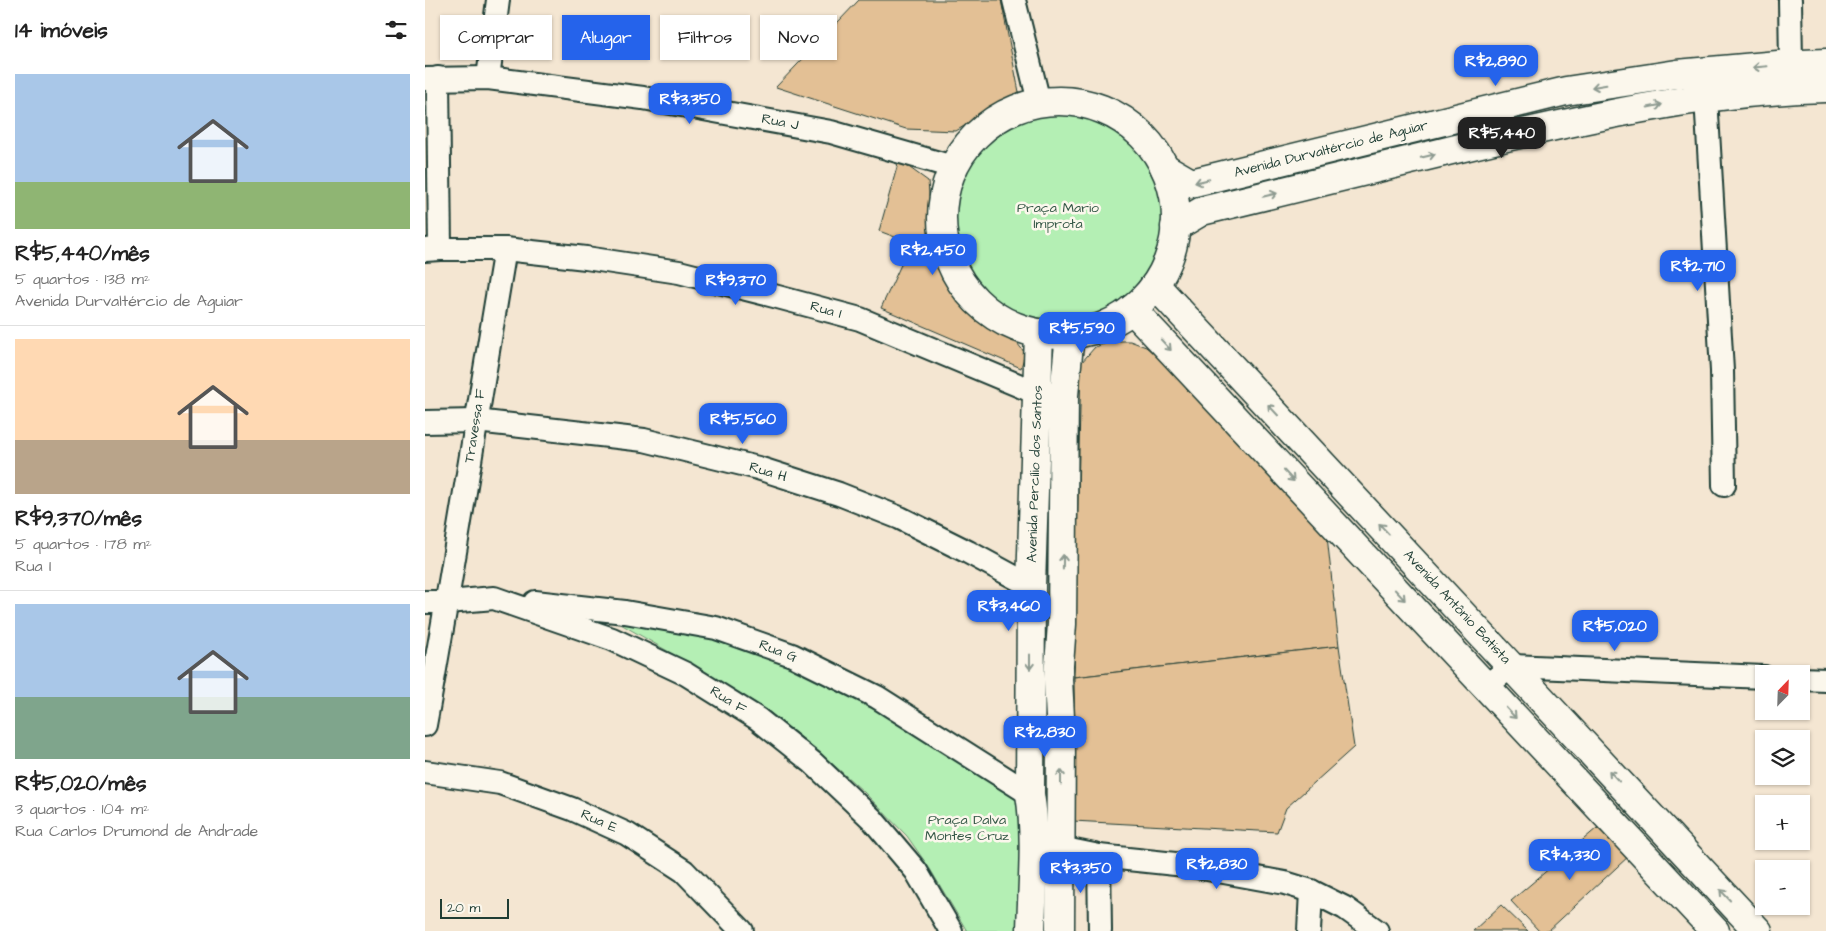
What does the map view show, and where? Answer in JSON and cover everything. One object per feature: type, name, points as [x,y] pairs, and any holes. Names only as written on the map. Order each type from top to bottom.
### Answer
[{"type":"street","points":[[488,78],[498,0]]},
{"type":"street","points":[[1014,0],[1039,102]]},
{"type":"street","points":[[1790,0],[1791,64]]},
{"type":"street","name":"Avenida Durvaltércio de Aguiar","points":[[1165,168],[1191,183],[1566,91],[1677,74],[1791,64],[1826,63]]},
{"type":"street","points":[[432,78],[433,250]]},
{"type":"street","name":"Rua J","points":[[432,78],[488,78],[643,98],[831,132],[953,167]]},
{"type":"street","points":[[1175,227],[1202,211],[1554,125],[1660,104],[1707,97],[1781,89],[1826,88]]},
{"type":"street","points":[[1707,97],[1721,371],[1724,485]]},
{"type":"street","points":[[1069,101],[1099,108],[1126,122],[1148,142],[1165,168],[1171,184],[1176,214],[1174,238],[1167,263],[1155,285],[1132,309],[1113,322],[1092,330],[1070,334],[1039,333],[1001,318],[981,305],[964,287],[951,265],[944,241],[941,216],[944,191],[953,167],[968,143],[988,124],[1012,110],[1039,102],[1069,101]]},
{"type":"street","points":[[1457,119],[1461,148]]},
{"type":"street","name":"Rua I","points":[[433,250],[505,249],[586,258],[679,272],[860,319],[1037,393],[1064,395]]},
{"type":"street","name":"Travessa F","points":[[425,725],[448,602],[475,421],[505,249]]},
{"type":"street","name":"Avenida Antônio Batista","points":[[1155,285],[1758,931]]},
{"type":"street","points":[[1132,309],[1715,931]]},
{"type":"street","name":"Avenida Percílio dos Santos","points":[[1031,931],[1030,624],[1039,333]]},
{"type":"street","name":"Avenida Percílio dos Santos","points":[[1060,931],[1061,737],[1058,679],[1062,624],[1064,395],[1070,334]]},
{"type":"street","name":"Rua H","points":[[425,422],[475,421],[644,440],[758,468],[839,494],[900,518],[1031,586]]},
{"type":"street","name":"Rua F","points":[[425,602],[494,598],[612,639],[686,674],[758,719],[813,763],[872,819],[916,871],[951,931]]},
{"type":"street","name":"Rua G","points":[[494,598],[625,612],[716,628],[792,655],[877,697],[1031,800]]},
{"type":"street","points":[[1030,624],[1062,624]]},
{"type":"street","points":[[1486,686],[1512,666],[1755,677]]},
{"type":"street","points":[[1810,679],[1826,680]]},
{"type":"street","points":[[1030,736],[1061,737]]},
{"type":"street","name":"Rua E","points":[[425,772],[500,783],[572,809],[627,834],[684,872],[742,931]]},
{"type":"street","points":[[1031,800],[1061,809]]},
{"type":"street","points":[[1060,848],[1099,856],[1185,865],[1285,883],[1311,891],[1345,908],[1377,931]]},
{"type":"street","points":[[1099,856],[1100,931]]},
{"type":"street","points":[[1309,931],[1311,891]]},
{"type":"green space","name":"Praça Mario Improta","points":[[1048,113],[1068,113],[1088,117],[1107,125],[1132,143],[1145,159],[1154,177],[1162,207],[1158,247],[1154,257],[1145,275],[1132,291],[1116,304],[1088,317],[1068,321],[1048,321],[1028,317],[1009,309],[992,298],[977,283],[966,266],[958,247],[954,227],[954,207],[958,187],[966,168],[977,151],[992,136],[1009,125],[1028,117]]},
{"type":"green space","name":"Praça Dalva Montes Cruz","points":[[612,619],[721,640],[767,653],[820,678],[874,709],[1013,796],[1020,803],[1019,931],[967,931],[930,869],[907,836],[864,792],[817,750],[764,708]]},
{"type":"building","points":[[859,0],[1001,0],[1019,92],[956,131],[906,129],[776,87],[802,60],[837,60],[837,23]]},
{"type":"building","points":[[899,160],[928,181],[933,248],[949,282],[978,313],[1013,338],[1025,353],[1021,368],[881,308],[911,243],[879,231]]},
{"type":"building","points":[[1113,341],[1130,341],[1146,347],[1187,382],[1326,527],[1339,646],[1074,677],[1081,363],[1095,347]]},
{"type":"building","points":[[1339,646],[1354,747],[1286,808],[1277,832],[1073,821],[1075,778],[1074,677]]},
{"type":"building","points":[[1597,828],[1630,855],[1548,931],[1539,931],[1511,901]]},
{"type":"building","points":[[1501,905],[1528,931],[1473,931]]}]
